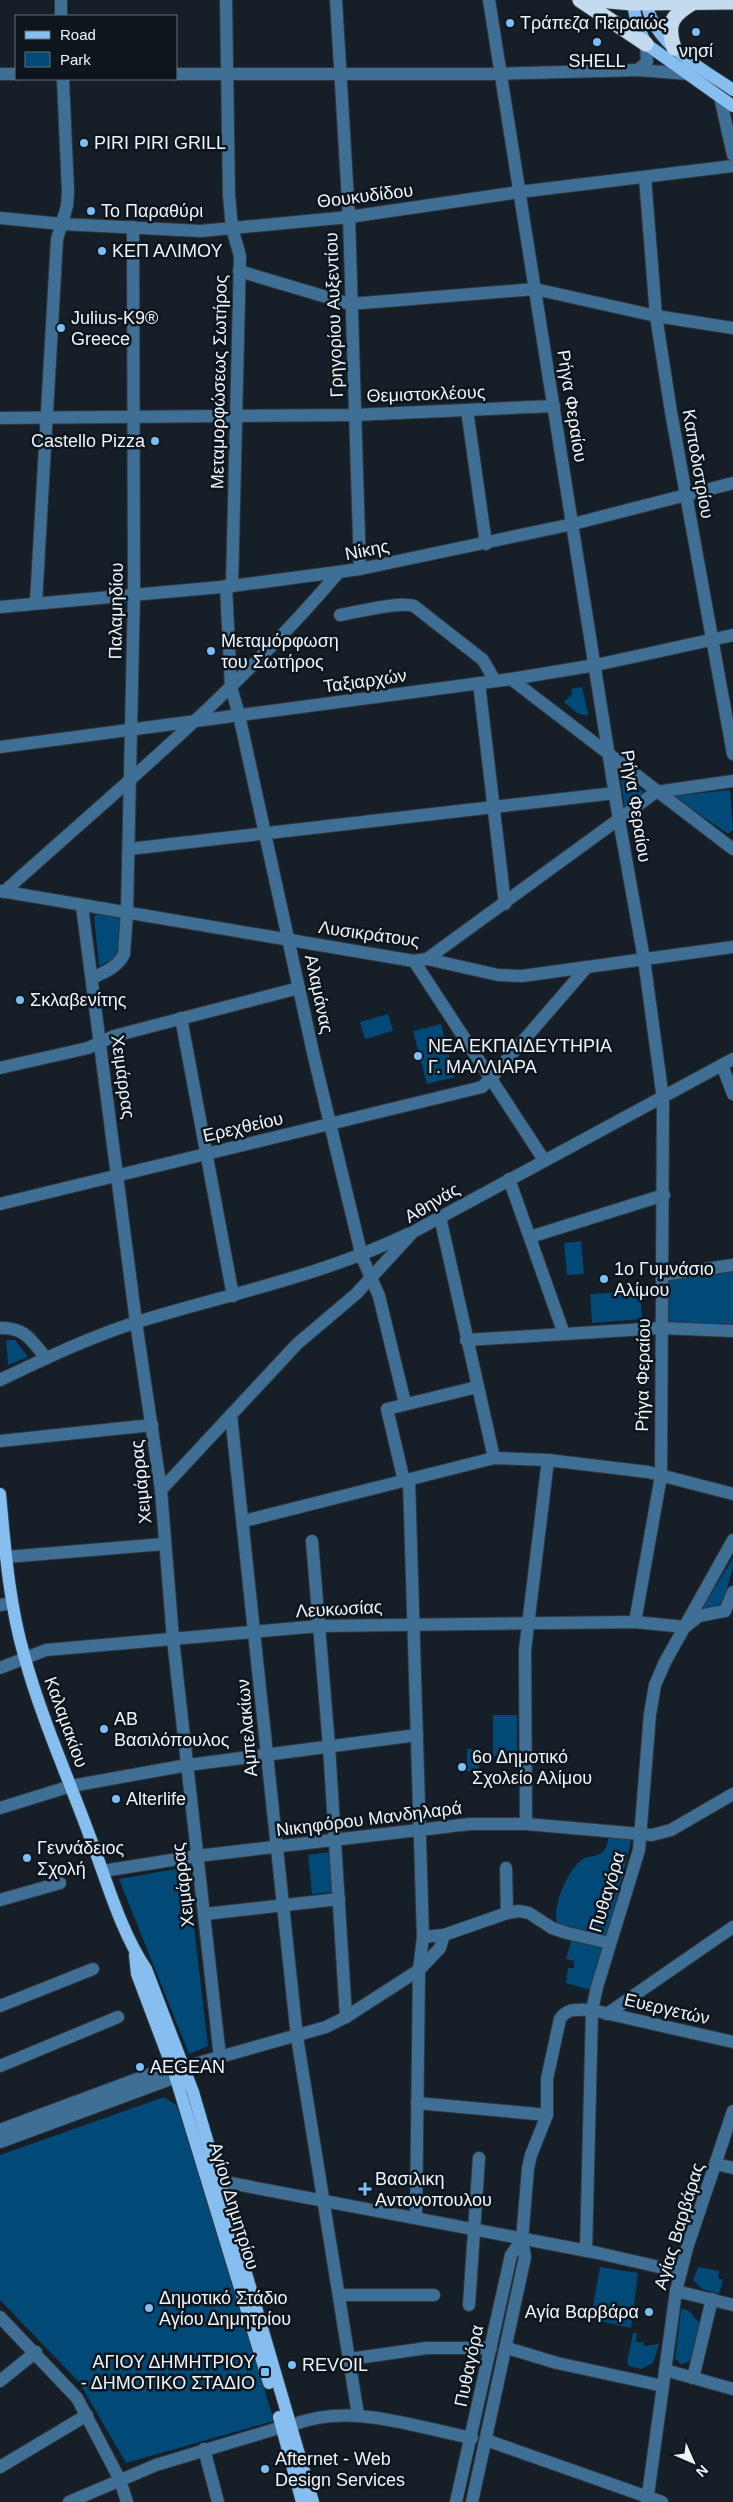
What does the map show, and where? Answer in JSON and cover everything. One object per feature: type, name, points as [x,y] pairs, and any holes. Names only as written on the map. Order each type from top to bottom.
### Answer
[{"type":"highway","points":[[580,0],[646,44]]},
{"type":"highway","points":[[598,0],[733,2]]},
{"type":"highway","points":[[674,48],[669,33],[672,21],[682,9],[694,2]]},
{"type":"main road","points":[[639,1],[636,24],[646,44],[733,106]]},
{"type":"main road","points":[[639,1],[655,28],[674,48],[733,90]]},
{"type":"main road","name":"Καλαμακίου","points":[[0,1494],[6,1557],[6,1604],[71,1786],[135,1952],[138,1980],[177,2070]]},
{"type":"main road","name":"Αγίου Δημητρίου","points":[[177,2070],[215,2182],[286,2426],[312,2502]]},
{"type":"main road","name":"Αγίου Δημητρίου","points":[[286,2426],[302,2502]]},
{"type":"street","points":[[60,0],[61,15]]},
{"type":"street","name":"Μεταμορφώσεως Σωτήρος","points":[[226,0],[229,195],[232,228],[239,249],[229,586]]},
{"type":"street","name":"Γρηγορίου Αυξεντίου","points":[[336,0],[349,217],[350,304],[360,569]]},
{"type":"street","name":"Ρήγα Φεραίου","points":[[489,0],[596,665],[618,820],[644,959],[663,1099],[664,1195],[661,1476],[635,1622]]},
{"type":"street","points":[[638,70],[647,62],[646,44]]},
{"type":"street","points":[[178,74],[502,74],[638,70],[689,74]]},
{"type":"street","points":[[0,74],[15,74]]},
{"type":"street","points":[[36,602],[57,239],[67,206],[68,192],[63,80]]},
{"type":"street","points":[[720,97],[733,155]]},
{"type":"street","name":"Θουκυδίδου","points":[[0,218],[62,224],[201,231],[349,217],[519,192],[733,166]]},
{"type":"street","name":"Καποδιστρίου","points":[[646,177],[656,316],[686,496],[733,754]]},
{"type":"street","name":"Παλαμηδίου","points":[[92,978],[117,965],[124,954],[129,849],[128,780],[134,593],[133,227]]},
{"type":"street","points":[[239,271],[350,304],[535,289],[656,316],[733,328]]},
{"type":"street","name":"Θεμιστοκλέους","points":[[0,418],[354,415],[554,406]]},
{"type":"street","points":[[467,410],[486,544]]},
{"type":"street","name":"Νίκης","points":[[0,607],[134,593],[229,586],[338,573],[486,544],[733,483]]},
{"type":"street","points":[[2,892],[231,687],[308,609],[338,573]]},
{"type":"street","name":"Αλαμάνας","points":[[229,586],[231,687],[290,940],[330,1125],[362,1256],[373,1278],[379,1296],[405,1404]]},
{"type":"street","points":[[340,614],[370,611],[405,603],[414,606],[483,660],[495,681]]},
{"type":"street","name":"Ταξιαρχών","points":[[0,747],[510,679],[596,665],[733,635]]},
{"type":"street","points":[[510,679],[610,758],[733,850]]},
{"type":"street","points":[[479,683],[505,904]]},
{"type":"street","points":[[427,960],[656,792],[733,781]]},
{"type":"street","points":[[129,849],[615,793]]},
{"type":"street","name":"Λυσικράτους","points":[[2,892],[414,961],[427,960],[498,975],[522,976],[733,947]]},
{"type":"street","name":"Χειμάρρας","points":[[82,906],[136,1322],[161,1490],[173,1639],[220,2057]]},
{"type":"street","points":[[414,961],[544,1160]]},
{"type":"street","name":"Ερεχθείου","points":[[0,1204],[482,1087],[587,966]]},
{"type":"street","points":[[0,1068],[88,1048],[114,1036],[299,988]]},
{"type":"street","points":[[181,1018],[232,1296]]},
{"type":"street","points":[[728,1062],[733,1094]]},
{"type":"street","name":"Αθηνάς","points":[[161,1490],[297,1344],[373,1278],[413,1232],[544,1160],[663,1099],[728,1062]]},
{"type":"street","points":[[509,1179],[564,1334]]},
{"type":"street","points":[[530,1237],[664,1195]]},
{"type":"street","points":[[440,1217],[476,1387],[494,1458]]},
{"type":"street","points":[[0,1380],[46,1358],[136,1322],[232,1296],[362,1256],[413,1232]]},
{"type":"street","points":[[662,1275],[733,1265]]},
{"type":"street","points":[[0,1328],[13,1327],[21,1330],[46,1358]]},
{"type":"street","points":[[466,1340],[662,1328],[733,1331]]},
{"type":"street","points":[[416,2218],[419,1970],[423,1937],[414,1623],[406,1481],[387,1410],[476,1387]]},
{"type":"street","name":"Αμπελακίων","points":[[231,1415],[256,1632],[276,1848],[297,2037],[325,2200],[358,2415]]},
{"type":"street","points":[[0,1441],[152,1426]]},
{"type":"street","points":[[244,1521],[494,1458],[548,1460],[661,1476],[733,1494]]},
{"type":"street","points":[[526,1824],[525,1659],[548,1460]]},
{"type":"street","name":"Πυθαγόρα","points":[[472,2502],[507,2348],[525,2258],[522,2240],[528,2168],[531,2155],[547,2116],[547,2079],[560,2020],[573,2009],[592,2010],[596,1987],[636,1863],[650,1714],[655,1685],[665,1662],[733,1540]]},
{"type":"street","points":[[312,1541],[330,1746],[346,2017]]},
{"type":"street","points":[[6,1557],[164,1544]]},
{"type":"street","points":[[685,1627],[699,1616],[729,1614],[733,1592]]},
{"type":"street","name":"Λευκωσίας","points":[[0,1668],[46,1650],[320,1626],[414,1623],[635,1622],[685,1627]]},
{"type":"street","points":[[0,1808],[71,1786],[188,1765],[417,1735]]},
{"type":"street","name":"Νικηφόρου Μανδηλαρά","points":[[103,1871],[197,1856],[335,1842],[470,1824],[526,1824],[652,1835],[671,1830],[733,1794]]},
{"type":"street","points":[[506,1868],[507,1913]]},
{"type":"street","points":[[0,1900],[60,1883]]},
{"type":"street","points":[[204,1914],[339,1899]]},
{"type":"street","points":[[423,1937],[444,1935],[507,1913],[529,1913],[552,1928],[610,1943]]},
{"type":"street","points":[[607,2014],[733,1927]]},
{"type":"street","points":[[0,2130],[177,2070],[297,2037],[346,2017],[419,1970],[440,1948],[444,1935]]},
{"type":"street","points":[[0,2006],[93,1969]]},
{"type":"street","points":[[586,2251],[592,2010]]},
{"type":"street","name":"Ευεργετών","points":[[592,2010],[733,2042]]},
{"type":"street","points":[[0,2066],[118,2017]]},
{"type":"street","points":[[0,2142],[177,2070]]},
{"type":"street","points":[[418,2103],[547,2116]]},
{"type":"street","name":"Αγίας Βαρβάρας","points":[[647,2499],[676,2291],[733,2111]]},
{"type":"street","points":[[469,2305],[479,2158]]},
{"type":"street","points":[[716,2164],[733,2168]]},
{"type":"street","points":[[215,2182],[225,2182],[325,2200],[586,2251],[681,2272]]},
{"type":"street","name":"Πυθαγόρα","points":[[456,2502],[472,2438],[511,2255],[522,2240]]},
{"type":"street","points":[[676,2291],[733,2304]]},
{"type":"street","points":[[339,2295],[434,2295]]},
{"type":"street","points":[[693,2378],[712,2299]]},
{"type":"street","points":[[0,2316],[70,2388],[87,2415],[120,2480],[127,2502]]},
{"type":"street","points":[[350,2359],[427,2348],[491,2348]]},
{"type":"street","points":[[507,2348],[557,2362],[663,2386]]},
{"type":"street","points":[[0,2381],[36,2352]]},
{"type":"street","points":[[665,2370],[733,2389]]},
{"type":"street","points":[[0,2467],[87,2415]]},
{"type":"street","points":[[69,2502],[156,2465],[204,2449],[320,2418],[358,2415],[472,2438]]},
{"type":"street","points":[[486,2440],[647,2499],[662,2502]]},
{"type":"street","points":[[204,2449],[218,2502]]},
{"type":"green space","points":[[582,687],[587,716],[577,713],[564,702],[572,694],[571,689]]},
{"type":"green space","points":[[620,774],[623,774],[647,795],[625,809]]},
{"type":"green space","points":[[730,790],[733,830],[728,834],[673,796]]},
{"type":"green space","points":[[97,914],[122,918],[118,957],[99,966],[94,917]]},
{"type":"green space","points":[[388,1014],[393,1031],[365,1039],[360,1022]]},
{"type":"green space","points":[[441,1024],[455,1077],[427,1084],[413,1031]]},
{"type":"green space","points":[[581,1241],[584,1274],[567,1275],[564,1243]]},
{"type":"green space","points":[[733,1268],[733,1325],[672,1323],[669,1321],[667,1280]]},
{"type":"green space","points":[[640,1291],[642,1319],[592,1323],[590,1294]]},
{"type":"green space","points":[[6,1340],[15,1340],[28,1357],[8,1365]]},
{"type":"green space","points":[[733,1558],[733,1567],[722,1607],[701,1610]]},
{"type":"green space","points":[[493,1715],[517,1715],[517,1756],[493,1756]]},
{"type":"green space","points":[[467,1749],[479,1749],[479,1771],[467,1771]]},
{"type":"green space","points":[[609,1835],[632,1838],[607,1936],[558,1925],[556,1910],[566,1880],[577,1864],[583,1859],[602,1853],[606,1847]]},
{"type":"green space","points":[[330,1852],[333,1892],[312,1894],[308,1855]]},
{"type":"green space","points":[[187,1867],[208,2046],[189,2054],[119,1879]]},
{"type":"green space","points":[[572,1938],[604,1945],[590,1990],[566,1983],[568,1968],[574,1968],[574,1961],[566,1959]]},
{"type":"green space","points":[[164,2097],[176,2105],[183,2119],[274,2421],[126,2463],[79,2382],[0,2300],[0,2155]]},
{"type":"green space","points":[[600,2267],[638,2273],[631,2328],[595,2320],[591,2317]]},
{"type":"green space","points":[[698,2267],[719,2271],[718,2278],[723,2280],[719,2294],[702,2289],[693,2280]]},
{"type":"green space","points":[[681,2310],[689,2311],[701,2325],[691,2361],[681,2364],[675,2359]]},
{"type":"green space","points":[[633,2333],[637,2333],[636,2342],[643,2342],[644,2346],[659,2344],[653,2363],[641,2369],[629,2366],[627,2363]]},
{"type":"place","name":"Τράπεζα Πειραιώς","points":[[510,23]]},
{"type":"place","name":"νησί","points":[[696,32]]},
{"type":"place","name":"SHELL","points":[[597,42]]},
{"type":"place","name":"PIRI PIRI GRILL","points":[[84,143]]},
{"type":"place","name":"Το Παραθύρι","points":[[91,211]]},
{"type":"place","name":"ΚΕΠ ΑΛΙΜΟΥ","points":[[102,251]]},
{"type":"place","name":"Julius-K9® Greece","points":[[61,328]]},
{"type":"place","name":"Castello Pizza","points":[[155,441]]},
{"type":"place","name":"Μεταμόρφωση του Σωτήρος","points":[[211,651]]},
{"type":"place","name":"Σκλαβενίτης","points":[[20,1000]]},
{"type":"place","name":"ΝΕΑ ΕΚΠΑΙΔΕΥΤΗΡΙΑ Γ. ΜΑΛΛΙΑΡΑ","points":[[418,1056]]},
{"type":"place","name":"1ο Γυμνάσιο Αλίμου","points":[[604,1279]]},
{"type":"place","name":"ΑΒ Βασιλόπουλος","points":[[104,1729]]},
{"type":"place","name":"6ο Δημοτικό Σχολείο Αλίμου","points":[[462,1767]]},
{"type":"place","name":"Alterlife","points":[[116,1799]]},
{"type":"place","name":"Γεννάδειος Σχολή","points":[[27,1858]]},
{"type":"place","name":"AEGEAN","points":[[140,2067]]},
{"type":"place","name":"Βασιλικη Αντονοπουλου","points":[[365,2189]]},
{"type":"place","name":"Δημοτικό Στάδιο Αγίου Δημητρίου","points":[[149,2308]]},
{"type":"place","name":"Αγία Βαρβάρα","points":[[649,2312]]},
{"type":"place","name":"REVOIL","points":[[292,2365]]},
{"type":"place","name":"ΑΓΙΟΥ ΔΗΜΗΤΡΙΟΥ - ΔΗΜΟΤΙΚΟ ΣΤΑΔΙΟ","points":[[265,2372]]},
{"type":"place","name":"Afternet - Web Design Services","points":[[265,2469]]}]
